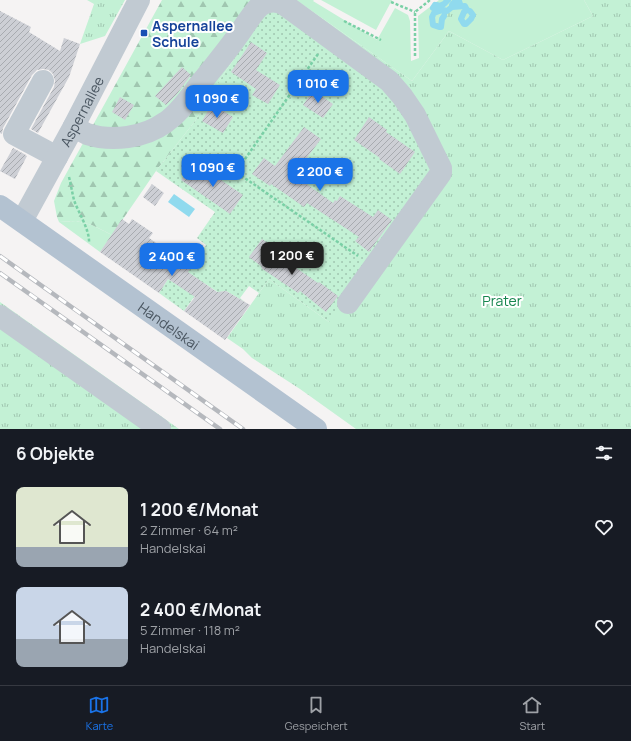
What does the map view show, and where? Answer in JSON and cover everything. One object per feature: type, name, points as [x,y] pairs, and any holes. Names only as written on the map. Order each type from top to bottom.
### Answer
[{"type":"main road","name":"Handelskai","points":[[0,206],[316,429]]},
{"type":"street","name":"Aspernallee","points":[[22,221],[63,165],[74,126],[139,0]]},
{"type":"street","points":[[74,126],[86,134],[104,138],[135,135],[149,131],[165,123],[187,101],[256,10],[267,2],[280,2],[389,81],[402,96],[415,115],[441,168],[441,173],[348,303]]},
{"type":"street","points":[[43,81],[7,136],[63,165]]},
{"type":"street","points":[[0,316],[160,429]]},
{"type":"path","points":[[415,12],[430,0]]},
{"type":"path","points":[[391,2],[415,12]]},
{"type":"path","points":[[415,12],[415,56]]},
{"type":"path","points":[[330,38],[236,172],[374,266]]},
{"type":"path","points":[[63,165],[74,200],[89,239],[88,247]]},
{"type":"green space","points":[[87,0],[125,0],[105,36],[80,44],[94,4]]},
{"type":"green space","points":[[162,0],[270,0],[268,9],[221,78],[195,121],[156,171],[112,235],[92,225],[76,221],[59,222],[54,201],[61,183]]},
{"type":"green space","points":[[296,0],[314,0],[313,1],[377,40],[395,8],[408,15],[410,21],[411,61],[419,58],[418,16],[439,0],[584,0],[593,16],[503,60],[449,31],[412,81]]},
{"type":"green space","name":"Prater","points":[[296,0],[412,81],[449,31],[503,60],[593,16],[584,0],[631,0],[631,429],[356,429],[300,389],[252,358],[243,349],[227,338],[269,279],[329,322]]},
{"type":"green space","points":[[321,0],[392,0],[376,30]]},
{"type":"green space","points":[[442,0],[470,0],[478,17],[465,26],[455,18],[441,30],[430,27],[430,8]]},
{"type":"green space","points":[[275,7],[391,92],[436,171],[329,322],[269,279],[259,293],[249,286],[240,298],[245,302],[226,291],[219,293],[204,283],[184,311],[159,293],[168,279],[178,285],[206,245],[197,238],[215,212],[156,171],[195,121],[221,78],[268,9]]},
{"type":"green space","points":[[76,221],[92,225],[112,235],[100,252],[59,222]]},
{"type":"green space","points":[[0,302],[179,429],[0,429]]},
{"type":"water","points":[[174,194],[195,209],[189,217],[168,202]]},
{"type":"building","points":[[0,11],[31,27],[29,32],[60,51],[64,38],[80,44],[69,77],[38,133],[31,129],[54,87],[55,81],[53,74],[49,70],[43,69],[37,70],[32,75],[3,128],[2,134],[0,133]]},
{"type":"building","points":[[251,42],[267,53],[256,70],[280,85],[268,104],[252,95],[256,89],[231,72]]},
{"type":"building","points":[[182,67],[191,75],[177,94],[166,105],[155,96]]},
{"type":"building","points":[[313,90],[333,104],[323,118],[303,105]]},
{"type":"building","points":[[120,97],[134,105],[125,120],[112,112]]},
{"type":"building","points":[[212,104],[233,117],[223,133],[202,121]]},
{"type":"building","points":[[369,117],[387,130],[386,132],[415,152],[400,174],[354,140]]},
{"type":"building","points":[[304,127],[321,139],[294,175],[333,203],[335,200],[337,201],[340,196],[373,217],[378,210],[392,220],[369,252],[355,241],[359,237],[307,203],[304,207],[271,184],[270,186],[252,174],[264,158],[275,166]]},
{"type":"building","points":[[13,148],[27,156],[15,179],[0,171]]},
{"type":"building","points":[[192,165],[200,171],[202,167],[243,195],[230,214],[181,180]]},
{"type":"building","points":[[152,184],[164,193],[155,206],[143,197]]},
{"type":"building","points":[[122,219],[129,224],[132,219],[153,233],[149,238],[191,267],[188,272],[217,292],[226,291],[250,305],[225,340],[184,311],[195,297],[168,279],[159,293],[100,252]]},
{"type":"building","points":[[262,239],[279,251],[276,254],[338,296],[326,312],[300,291],[298,293],[261,268],[262,267],[249,257]]},
{"type":"waterway","points":[[435,6],[437,5],[437,7],[444,4],[448,0]]},
{"type":"waterway","points":[[457,0],[455,3],[455,5],[458,6],[460,4],[459,1],[458,1],[457,1],[456,1],[452,4],[452,7],[465,6],[473,15],[471,19],[464,24],[461,19],[464,12],[467,10]]},
{"type":"waterway","points":[[435,5],[433,8],[438,9],[439,11],[434,13],[432,17],[433,25],[441,27],[444,16]]},
{"type":"waterway","points":[[439,11],[447,11],[452,7]]},
{"type":"railway","points":[[0,256],[243,429]]},
{"type":"railway","points":[[0,273],[220,429]]},
{"type":"place","name":"Aspernallee Schule","points":[[144,33]]}]
